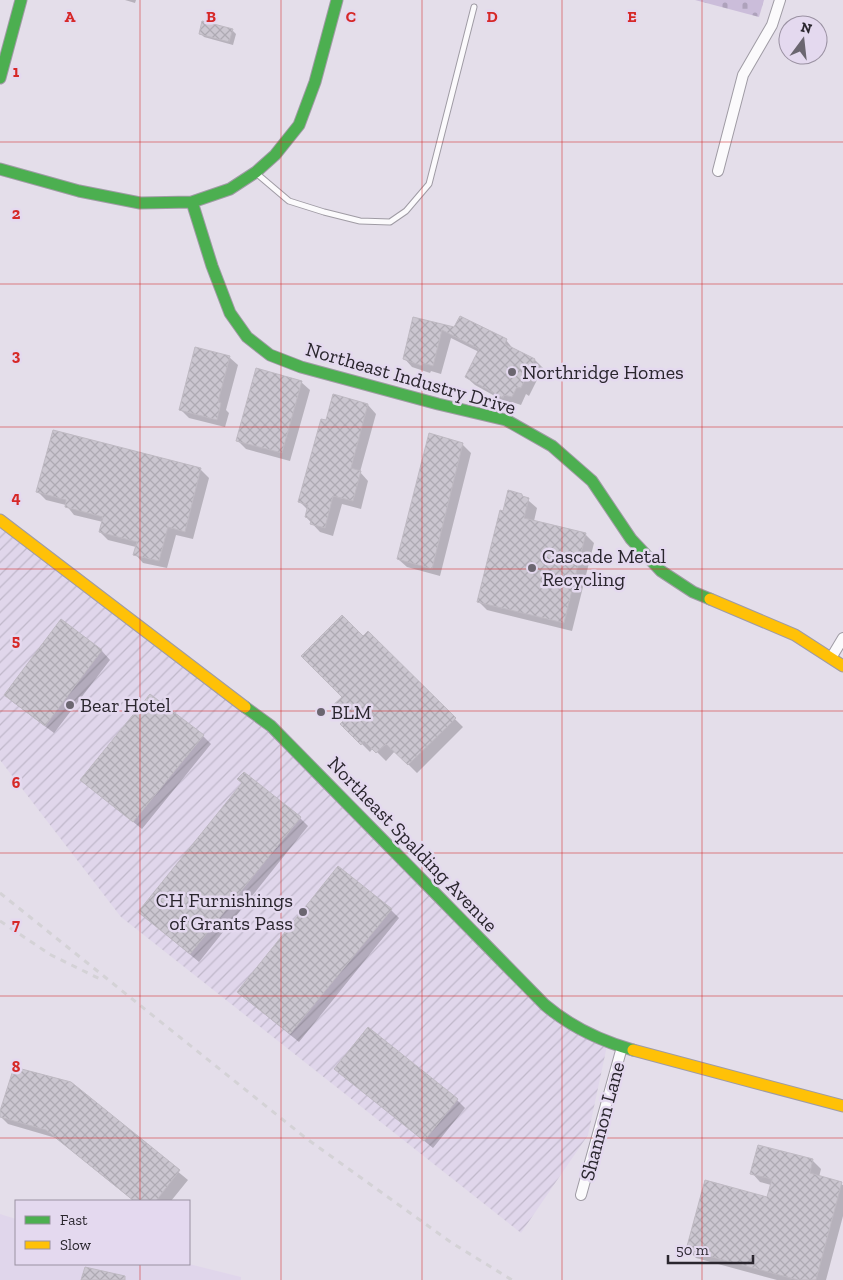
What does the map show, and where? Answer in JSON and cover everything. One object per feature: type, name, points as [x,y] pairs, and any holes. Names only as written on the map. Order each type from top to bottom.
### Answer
[{"type":"street","points":[[0,78],[21,0]]},
{"type":"street","points":[[0,169],[79,191],[140,203],[192,202],[230,189],[256,172],[275,155],[299,125],[315,82],[337,0]]},
{"type":"street","points":[[718,171],[743,75],[772,25],[780,0]]},
{"type":"street","name":"Northeast Industry Drive","points":[[192,202],[212,266],[230,313],[247,337],[270,355],[301,368],[506,420],[552,446],[592,481],[632,539],[661,571],[692,592],[794,636],[843,666]]},
{"type":"street","name":"Northeast Spalding Avenue","points":[[0,520],[271,726],[544,1005],[569,1023],[622,1047],[843,1106]]},
{"type":"street","points":[[831,658],[843,638]]},
{"type":"street","name":"Shannon Lane","points":[[581,1195],[622,1047]]},
{"type":"lane","points":[[256,172],[289,201],[324,212],[360,221],[390,222],[406,211],[429,184],[474,7]]},
{"type":"shaded area","points":[[0,520],[252,710],[524,985],[608,1041],[588,1135],[521,1233],[121,917],[0,760]]},
{"type":"shaded area","points":[[0,1214],[15,1219],[15,1265],[190,1264],[241,1277],[241,1280],[0,1280]]},
{"type":"green space","points":[[695,0],[764,0],[759,17]]},
{"type":"building","points":[[202,21],[233,29],[229,42],[199,34]]},
{"type":"building","points":[[460,316],[507,339],[505,344],[535,359],[521,388],[517,387],[512,397],[504,395],[503,398],[465,377],[479,349],[442,330],[433,366],[423,363],[422,366],[403,359],[413,317],[454,327]]},
{"type":"building","points":[[195,347],[230,356],[218,402],[221,403],[217,420],[179,410]]},
{"type":"building","points":[[256,368],[302,381],[282,453],[236,441]]},
{"type":"building","points":[[333,394],[368,404],[351,468],[361,471],[353,501],[333,496],[325,528],[310,524],[312,519],[305,517],[308,505],[298,502],[321,419],[326,420]]},
{"type":"building","points":[[53,430],[201,468],[185,532],[168,527],[159,561],[133,555],[137,542],[99,532],[103,517],[65,507],[66,500],[36,492]]},
{"type":"building","points":[[429,433],[463,443],[432,569],[397,559]]},
{"type":"building","name":"Cascade Metal Recycling","points":[[508,490],[529,498],[524,518],[586,533],[564,623],[477,602],[500,510],[503,511]]},
{"type":"building","points":[[342,615],[363,636],[368,631],[456,718],[408,765],[386,744],[376,753],[364,741],[361,745],[340,724],[344,720],[331,707],[342,697],[301,656]]},
{"type":"building","points":[[61,619],[102,650],[45,726],[4,695]]},
{"type":"building","points":[[150,694],[204,735],[133,822],[80,780]]},
{"type":"building","points":[[244,772],[301,817],[190,954],[138,912],[242,783],[237,779]]},
{"type":"building","points":[[338,866],[392,909],[290,1034],[237,992]]},
{"type":"building","points":[[368,1027],[458,1099],[424,1141],[334,1069]]},
{"type":"building","points":[[14,1067],[71,1082],[180,1170],[157,1200],[133,1200],[46,1130],[0,1117],[0,1111]]},
{"type":"building","points":[[758,1145],[813,1159],[810,1173],[842,1182],[816,1280],[798,1280],[686,1250],[705,1180],[767,1197],[772,1179],[750,1174]]},
{"type":"building","points":[[85,1267],[125,1276],[125,1280],[81,1280]]},
{"type":"railway","points":[[0,893],[307,1139],[452,1243],[512,1280]]},
{"type":"railway","points":[[0,921],[51,955],[100,979]]},
{"type":"traffic: fast","points":[[0,78],[21,0]]},
{"type":"traffic: fast","points":[[0,169],[79,191],[140,203],[192,202],[230,189],[256,172],[275,155],[299,125],[315,82],[337,0]]},
{"type":"traffic: fast","points":[[192,202],[212,266],[230,313],[247,337],[270,355],[301,367],[438,404],[506,420],[552,446],[592,481],[631,539],[661,571],[693,592],[710,599]]},
{"type":"traffic: fast","points":[[245,707],[271,726],[545,1005],[565,1020],[587,1032],[633,1050]]},
{"type":"traffic: slow","points":[[0,520],[245,707]]},
{"type":"traffic: slow","points":[[710,599],[795,635],[843,666]]},
{"type":"traffic: slow","points":[[633,1050],[843,1106]]},
{"type":"place","name":"Northridge Homes","points":[[512,372]]},
{"type":"place","name":"Cascade Metal Recycling","points":[[532,568]]},
{"type":"place","name":"Bear Hotel","points":[[70,705]]},
{"type":"place","name":"BLM","points":[[321,712]]},
{"type":"place","name":"CH Furnishings of Grants Pass","points":[[303,912]]}]
